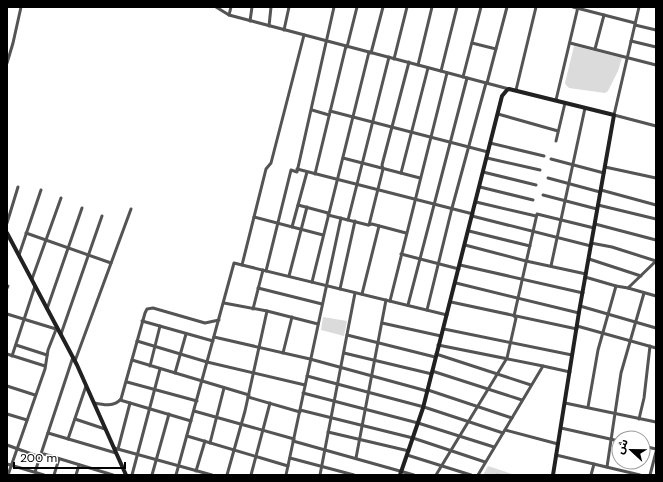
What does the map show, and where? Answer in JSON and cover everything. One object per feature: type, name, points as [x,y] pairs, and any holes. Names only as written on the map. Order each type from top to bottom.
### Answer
[{"type":"street","points":[[7,62],[14,43],[21,7]]},
{"type":"street","points":[[216,7],[229,16],[656,126]]},
{"type":"street","points":[[229,16],[231,7]]},
{"type":"street","points":[[250,21],[252,7]]},
{"type":"street","points":[[269,26],[271,7]]},
{"type":"street","points":[[284,30],[290,7]]},
{"type":"street","points":[[253,309],[278,223],[291,170],[297,172],[334,7]]},
{"type":"street","points":[[315,174],[357,7]]},
{"type":"street","points":[[312,282],[342,158],[383,7]]},
{"type":"street","points":[[394,59],[407,7]]},
{"type":"street","points":[[418,65],[432,7]]},
{"type":"street","points":[[441,71],[457,7]]},
{"type":"street","points":[[408,305],[450,142],[481,7]]},
{"type":"street","points":[[427,310],[452,208],[507,7]]},
{"type":"street","points":[[516,90],[536,7]]},
{"type":"street","points":[[573,7],[656,30]]},
{"type":"street","points":[[553,475],[600,191],[614,115],[639,7]]},
{"type":"street","points":[[556,100],[578,8]]},
{"type":"street","points":[[595,49],[604,15]]},
{"type":"street","points":[[242,265],[266,169],[271,163],[304,35]]},
{"type":"street","points":[[631,41],[656,47]]},
{"type":"street","points":[[472,43],[496,49]]},
{"type":"street","points":[[570,43],[656,65]]},
{"type":"street","points":[[348,220],[389,57]]},
{"type":"street","points":[[369,225],[383,169],[382,165],[409,62]]},
{"type":"street","points":[[401,173],[428,68]]},
{"type":"street","points":[[356,458],[382,323],[448,73]]},
{"type":"street","points":[[401,473],[424,407],[438,345],[456,283],[502,96],[509,89]]},
{"type":"street","points":[[556,141],[565,102]]},
{"type":"street","points":[[551,266],[585,108]]},
{"type":"street","points":[[312,110],[353,117],[488,152]]},
{"type":"street","points":[[498,114],[558,131]]},
{"type":"street","points":[[490,143],[544,156]]},
{"type":"street","points":[[342,158],[420,178]]},
{"type":"street","points":[[487,158],[540,170]]},
{"type":"street","points":[[551,159],[604,173]]},
{"type":"street","points":[[605,167],[656,178]]},
{"type":"street","points":[[297,169],[452,208],[557,238],[612,247],[656,261],[628,288]]},
{"type":"street","points":[[292,227],[307,172]]},
{"type":"street","points":[[483,172],[536,186]]},
{"type":"street","points":[[548,178],[656,205]]},
{"type":"street","points":[[7,223],[18,187]]},
{"type":"street","points":[[480,187],[533,200]]},
{"type":"street","points":[[19,255],[41,190]]},
{"type":"street","points":[[543,195],[656,219]]},
{"type":"street","points":[[32,279],[61,198]]},
{"type":"street","points":[[476,202],[536,216],[537,214],[656,240]]},
{"type":"street","points":[[298,205],[355,222],[406,233]]},
{"type":"street","points":[[289,276],[307,207]]},
{"type":"street","points":[[47,309],[82,208]]},
{"type":"street","points":[[35,472],[74,359],[131,209]]},
{"type":"street","points":[[61,334],[102,216]]},
{"type":"street","points":[[436,475],[507,358],[516,318],[514,316],[536,216]]},
{"type":"street","points":[[254,217],[323,235]]},
{"type":"street","points":[[291,475],[286,474],[341,218]]},
{"type":"street","points":[[340,289],[355,222]]},
{"type":"street","points":[[362,294],[379,226]]},
{"type":"street","points":[[469,231],[530,246]]},
{"type":"street","points":[[7,233],[56,328],[61,334],[74,359],[126,475]]},
{"type":"street","points":[[26,233],[111,263]]},
{"type":"street","points":[[465,245],[551,266],[616,286],[656,296]]},
{"type":"street","points":[[401,254],[438,264],[522,279],[583,294]]},
{"type":"street","points":[[589,259],[641,276]]},
{"type":"street","points":[[176,475],[234,263],[447,315]]},
{"type":"street","points":[[456,283],[579,313]]},
{"type":"street","points":[[12,356],[35,286]]},
{"type":"street","points":[[588,407],[598,350],[616,286]]},
{"type":"street","points":[[258,288],[322,304]]},
{"type":"street","points":[[612,430],[621,373],[644,292]]},
{"type":"street","points":[[320,475],[355,293]]},
{"type":"street","points":[[451,302],[514,316],[577,327],[631,340],[656,348]]},
{"type":"street","points":[[224,303],[267,311],[318,324]]},
{"type":"street","points":[[580,306],[656,328]]},
{"type":"street","points":[[120,400],[146,310],[153,308],[205,322],[219,320]]},
{"type":"street","points":[[227,475],[242,424],[267,311]]},
{"type":"street","points":[[7,314],[56,328]]},
{"type":"street","points":[[283,353],[292,317]]},
{"type":"street","points":[[142,321],[213,342]]},
{"type":"street","points":[[382,323],[441,336]]},
{"type":"street","points":[[150,366],[160,326]]},
{"type":"street","points":[[8,475],[45,366],[46,354],[56,328]]},
{"type":"street","points":[[444,328],[572,355]]},
{"type":"street","points":[[174,373],[186,334]]},
{"type":"street","points":[[347,335],[436,356],[531,385]]},
{"type":"street","points":[[214,337],[428,390],[512,418]]},
{"type":"street","points":[[137,340],[207,362],[305,385]]},
{"type":"street","points":[[16,345],[46,354]]},
{"type":"street","points":[[438,345],[570,372]]},
{"type":"street","points":[[639,419],[644,398],[650,346]]},
{"type":"street","points":[[344,353],[432,372],[522,400]]},
{"type":"street","points":[[7,354],[45,366]]},
{"type":"street","points":[[132,360],[270,403],[413,438],[485,462]]},
{"type":"street","points":[[478,475],[543,366]]},
{"type":"street","points":[[132,475],[160,369]]},
{"type":"street","points":[[307,376],[424,407],[504,431],[558,444]]},
{"type":"street","points":[[126,382],[197,401]]},
{"type":"street","points":[[7,386],[35,395]]},
{"type":"street","points":[[68,439],[86,386]]},
{"type":"street","points":[[210,442],[224,388]]},
{"type":"street","points":[[303,393],[418,423],[494,447]]},
{"type":"street","points":[[94,403],[110,405],[120,400],[191,421]]},
{"type":"street","points":[[116,450],[130,403]]},
{"type":"street","points":[[251,475],[270,403]]},
{"type":"street","points":[[565,403],[656,422]]},
{"type":"street","points":[[194,411],[263,430],[401,473],[414,475]]},
{"type":"street","points":[[7,414],[27,420]]},
{"type":"street","points":[[152,475],[169,414]]},
{"type":"street","points":[[75,419],[106,429]]},
{"type":"street","points":[[561,428],[611,439],[607,467]]},
{"type":"street","points":[[48,432],[68,439],[137,455],[212,475]]},
{"type":"street","points":[[328,432],[360,439],[408,453],[471,475]]},
{"type":"street","points":[[187,436],[288,466]]},
{"type":"street","points":[[196,471],[205,441]]},
{"type":"street","points":[[7,445],[37,456],[44,454],[97,470],[104,474],[113,475]]},
{"type":"street","points":[[650,475],[656,451]]},
{"type":"street","points":[[556,455],[640,475]]},
{"type":"street","points":[[290,458],[354,475]]},
{"type":"street","points":[[54,475],[59,459]]},
{"type":"street","points":[[7,464],[44,475]]},
{"type":"street","points":[[591,475],[594,464]]},
{"type":"street","points":[[76,475],[79,465]]},
{"type":"street","points":[[95,475],[97,470]]},
{"type":"street","points":[[620,475],[621,471]]},
{"type":"green space","points":[[574,46],[622,58],[618,71],[608,91],[605,93],[569,88],[566,85],[565,83]]},
{"type":"green space","points":[[323,317],[347,321],[344,336],[321,330]]},
{"type":"green space","points":[[488,466],[515,475],[483,475]]}]
